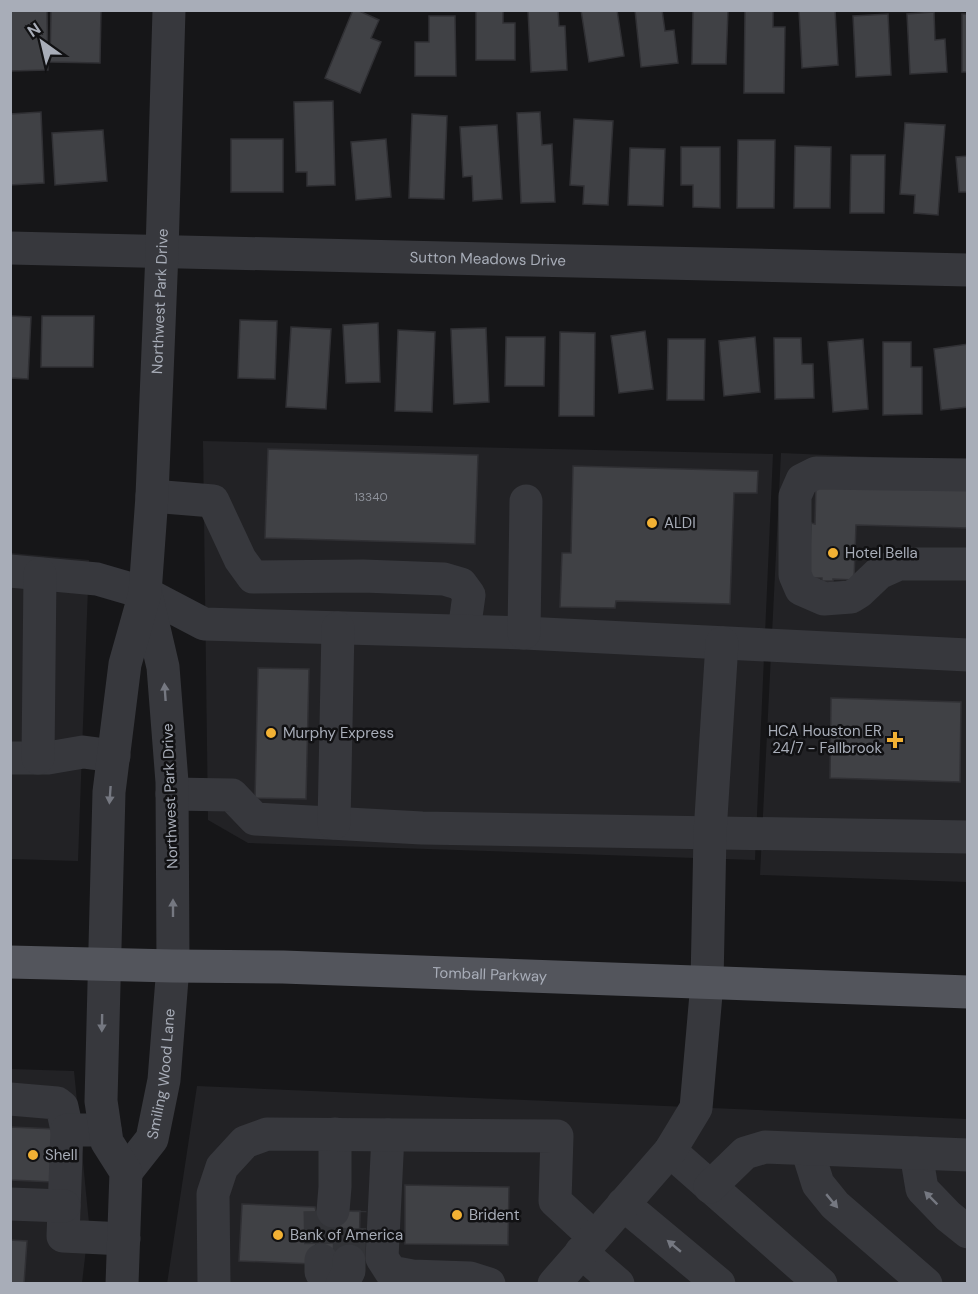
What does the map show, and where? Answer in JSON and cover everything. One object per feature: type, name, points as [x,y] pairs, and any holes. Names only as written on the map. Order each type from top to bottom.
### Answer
[{"type":"main road","name":"Tomball Parkway","points":[[10,962],[283,967],[968,992]]},
{"type":"street","name":"Northwest Park Drive","points":[[104,964],[110,792],[114,756],[125,664],[146,593],[162,252],[169,10]]},
{"type":"street","name":"Sutton Meadows Drive","points":[[10,248],[968,270]]},
{"type":"street","points":[[968,475],[816,473],[802,480],[795,496],[795,574],[801,589],[824,599],[851,597],[879,573],[899,564],[968,564]]},
{"type":"street","points":[[152,496],[213,501],[240,560],[253,577],[251,626]]},
{"type":"street","points":[[524,633],[526,501]]},
{"type":"street","points":[[114,756],[83,752],[48,758],[24,758],[25,573],[97,579],[146,593],[204,624],[524,633],[968,655]]},
{"type":"street","points":[[253,577],[363,576],[444,579],[462,584],[469,595],[464,631]]},
{"type":"street","name":"Northwest Park Drive","points":[[146,593],[163,667],[172,794],[173,966]]},
{"type":"street","points":[[334,823],[338,628]]},
{"type":"street","points":[[554,1284],[670,1151],[696,1108],[707,983],[710,833],[722,643]]},
{"type":"street","points":[[172,794],[232,795],[255,819],[423,828],[968,837]]},
{"type":"street","points":[[104,964],[101,1101],[107,1142],[126,1172],[122,1284]]},
{"type":"street","name":"Smiling Wood Lane","points":[[126,1172],[152,1139],[164,1080],[173,966]]},
{"type":"street","points":[[10,1099],[57,1103],[62,1107],[67,1130],[63,1236],[124,1239]]},
{"type":"street","points":[[67,1130],[105,1130]]},
{"type":"street","points":[[214,1284],[213,1194],[222,1167],[245,1142],[267,1134],[557,1136],[555,1201],[618,1284]]},
{"type":"street","points":[[335,1134],[335,1205]]},
{"type":"street","points":[[388,1135],[382,1258],[392,1272],[412,1276],[470,1278],[489,1284]]},
{"type":"street","points":[[710,1187],[745,1153],[765,1148],[968,1155]]},
{"type":"street","points":[[807,1149],[818,1184],[835,1205],[926,1284]]},
{"type":"street","points":[[670,1151],[821,1284]]},
{"type":"street","points":[[916,1153],[922,1189],[948,1216],[968,1232]]},
{"type":"street","points":[[10,1204],[64,1206]]},
{"type":"street","points":[[623,1204],[719,1284]]},
{"type":"shaded area","points":[[203,441],[773,454],[755,860],[248,843],[208,820]]},
{"type":"shaded area","points":[[781,453],[967,461],[967,882],[760,875]]},
{"type":"shaded area","points":[[11,553],[89,560],[78,861],[11,859]]},
{"type":"shaded area","points":[[11,1069],[74,1071],[89,1223],[82,1283],[11,1284]]},
{"type":"shaded area","points":[[197,1086],[967,1119],[967,1283],[167,1284]]},
{"type":"building","points":[[10,10],[47,10],[48,70],[10,71]]},
{"type":"building","points":[[51,10],[101,10],[100,63],[50,62]]},
{"type":"building","points":[[353,10],[379,20],[371,38],[381,42],[360,93],[325,78]]},
{"type":"building","points":[[476,10],[503,10],[503,23],[515,23],[515,60],[476,60]]},
{"type":"building","points":[[528,10],[558,10],[559,26],[565,26],[567,70],[531,72]]},
{"type":"building","points":[[581,10],[617,10],[624,56],[589,62]]},
{"type":"building","points":[[635,10],[662,10],[665,31],[674,30],[678,63],[641,67]]},
{"type":"building","points":[[693,10],[728,10],[726,64],[692,64]]},
{"type":"building","points":[[745,10],[773,10],[773,27],[785,27],[784,93],[744,93]]},
{"type":"building","points":[[799,10],[835,10],[838,65],[802,68]]},
{"type":"building","points":[[934,12],[935,40],[945,39],[947,72],[910,74],[907,14]]},
{"type":"building","points":[[888,14],[891,75],[856,77],[853,16]]},
{"type":"building","points":[[962,14],[968,14],[968,72],[962,72]]},
{"type":"building","points":[[429,16],[455,16],[456,76],[415,76],[415,42],[429,42]]},
{"type":"building","points":[[333,101],[335,185],[307,186],[307,172],[296,172],[294,102]]},
{"type":"building","points":[[41,112],[44,183],[10,185],[10,114]]},
{"type":"building","points":[[540,112],[542,145],[552,144],[555,202],[521,203],[517,113]]},
{"type":"building","points":[[412,114],[447,116],[444,199],[409,198]]},
{"type":"building","points":[[574,119],[613,121],[608,205],[583,204],[584,186],[570,185]]},
{"type":"building","points":[[905,123],[945,125],[938,215],[914,213],[915,195],[900,194]]},
{"type":"building","points":[[497,125],[502,199],[473,201],[472,176],[463,177],[460,127]]},
{"type":"building","points":[[103,130],[107,181],[55,185],[52,133]]},
{"type":"building","points":[[231,139],[283,139],[283,192],[231,192]]},
{"type":"building","points":[[386,139],[391,197],[356,200],[351,142]]},
{"type":"building","points":[[738,140],[775,140],[774,208],[737,208]]},
{"type":"building","points":[[795,146],[831,147],[830,208],[794,208]]},
{"type":"building","points":[[681,147],[720,147],[720,208],[693,207],[693,185],[681,185]]},
{"type":"building","points":[[630,148],[665,149],[663,206],[628,205]]},
{"type":"building","points":[[851,155],[885,155],[884,213],[850,213]]},
{"type":"building","points":[[968,156],[968,192],[959,192],[956,157]]},
{"type":"building","points":[[10,316],[31,317],[28,379],[10,378]]},
{"type":"building","points":[[42,316],[94,316],[93,367],[41,367]]},
{"type":"building","points":[[240,320],[277,321],[275,379],[238,378]]},
{"type":"building","points":[[378,323],[380,382],[346,383],[343,325]]},
{"type":"building","points":[[291,327],[331,329],[326,409],[286,407]]},
{"type":"building","points":[[486,328],[489,402],[454,404],[451,329]]},
{"type":"building","points":[[398,330],[435,332],[432,412],[395,411]]},
{"type":"building","points":[[645,331],[653,389],[619,393],[611,336]]},
{"type":"building","points":[[560,332],[595,333],[594,416],[559,416]]},
{"type":"building","points":[[506,337],[545,337],[544,386],[505,386]]},
{"type":"building","points":[[755,337],[760,392],[724,396],[719,341]]},
{"type":"building","points":[[774,338],[801,338],[802,364],[813,364],[814,398],[775,399]]},
{"type":"building","points":[[668,339],[705,339],[704,400],[667,400]]},
{"type":"building","points":[[863,339],[868,409],[833,412],[828,342]]},
{"type":"building","points":[[883,342],[911,342],[911,367],[922,367],[922,414],[883,415]]},
{"type":"building","points":[[968,344],[968,407],[941,410],[934,349]]},
{"type":"building","points":[[268,449],[478,455],[475,544],[265,538]]},
{"type":"building","name":"ALDI","points":[[573,466],[758,471],[757,493],[734,493],[730,604],[616,601],[615,608],[560,607],[562,553],[571,553]]},
{"type":"building","name":"Hotel Bella","points":[[816,482],[968,486],[968,528],[856,525],[854,580],[822,581],[822,578],[809,578],[811,523],[815,524]]},
{"type":"building","name":"Murphy Express","points":[[258,668],[309,669],[306,799],[255,798]]},
{"type":"building","name":"HCA Houston ER 24/7 - Fallbrook","points":[[831,698],[961,702],[960,782],[830,778]]},
{"type":"building","name":"Shell","points":[[10,1127],[56,1129],[53,1182],[10,1180]]},
{"type":"building","name":"Brident","points":[[405,1185],[509,1187],[508,1245],[405,1244]]},
{"type":"building","name":"Bank of America","points":[[242,1204],[315,1207],[316,1259],[313,1264],[239,1261]]},
{"type":"building","points":[[316,1211],[360,1211],[359,1262],[316,1259]]},
{"type":"building","points":[[10,1240],[27,1241],[24,1284],[10,1284]]},
{"type":"tunnel","points":[[320,1211],[321,1260]]},
{"type":"tunnel","points":[[349,1261],[350,1211]]},
{"type":"place","name":"ALDI","points":[[652,523]]},
{"type":"place","name":"Hotel Bella","points":[[833,553]]},
{"type":"place","name":"Murphy Express","points":[[271,733]]},
{"type":"place","name":"HCA Houston ER 24/7 - Fallbrook","points":[[895,740]]},
{"type":"place","name":"Shell","points":[[33,1155]]},
{"type":"place","name":"Brident","points":[[457,1215]]},
{"type":"place","name":"Bank of America","points":[[278,1235]]}]
